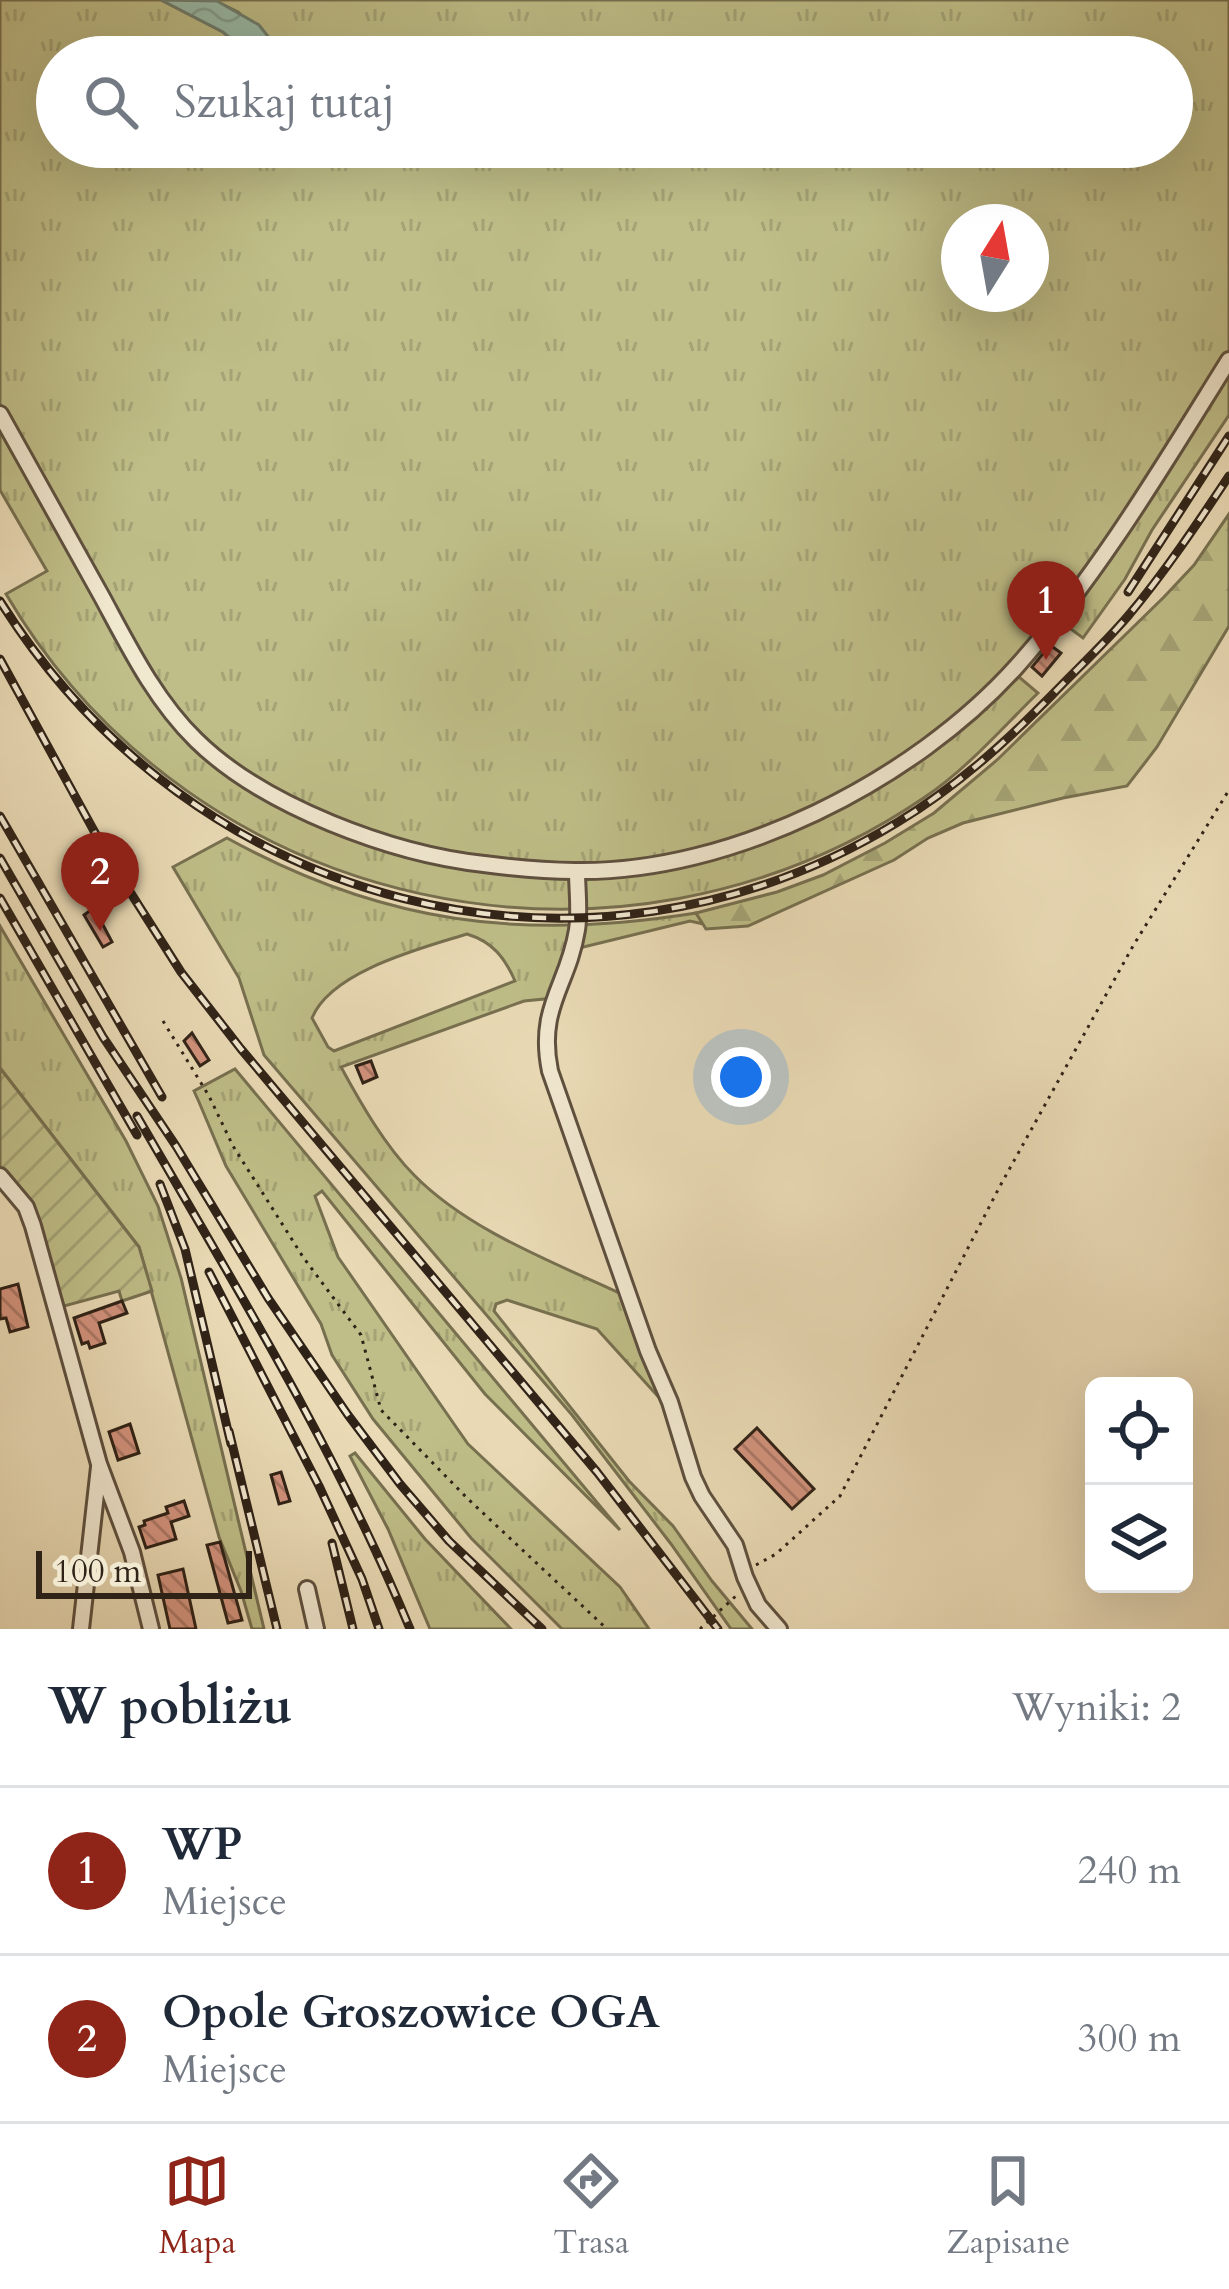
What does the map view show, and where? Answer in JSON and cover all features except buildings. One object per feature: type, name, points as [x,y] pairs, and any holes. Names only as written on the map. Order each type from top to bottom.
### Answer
[{"type":"street","points":[[0,414],[137,661],[182,725],[227,767],[294,807],[391,843],[466,862],[577,871],[671,861],[773,830],[857,792],[936,738],[1003,680],[1085,580],[1229,360]]},
{"type":"street","points":[[577,871],[576,936],[549,1010],[550,1071],[693,1477],[735,1545],[758,1605],[779,1629]]},
{"type":"street","points":[[0,1176],[26,1207],[33,1226],[151,1629]]},
{"type":"street","points":[[81,1629],[99,1464]]},
{"type":"street","points":[[307,1588],[316,1629]]},
{"type":"path","points":[[700,1629],[722,1612],[746,1577],[840,1496],[1000,1186],[1133,946],[1229,790]]},
{"type":"path","points":[[163,1021],[291,1238],[361,1335],[381,1411],[608,1629]]},
{"type":"green space","points":[[0,0],[161,0],[228,36],[36,36],[36,168],[1193,168],[1193,36],[263,36],[238,12],[213,0],[1229,0],[1229,415],[1083,638],[1056,618],[1013,672],[1038,693],[970,761],[925,797],[805,861],[679,898],[549,909],[421,894],[299,854],[186,790],[87,703],[6,594],[47,571],[0,490]]},
{"type":"green space","points":[[1229,514],[1229,626],[1157,747],[1127,786],[963,823],[748,926],[706,929],[696,913],[823,875],[934,813],[997,760],[1164,597],[1194,565]]},
{"type":"green space","points":[[227,838],[342,890],[455,918],[571,925],[696,913],[703,924],[690,921],[571,950],[554,998],[524,1001],[341,1067],[393,1151],[437,1196],[517,1246],[632,1299],[673,1413],[597,1329],[507,1300],[496,1304],[494,1311],[752,1629],[731,1629],[572,1415],[264,1055],[239,978],[173,867]],"holes":[[[467,934],[497,952],[515,981],[334,1051],[328,1047],[312,1018],[338,987],[403,954]]]},
{"type":"green space","points":[[0,926],[126,1141],[158,1206],[181,1278],[264,1629],[252,1629],[219,1537],[139,1247],[0,1068]]},
{"type":"green space","points":[[0,1068],[139,1247],[152,1291],[122,1301],[119,1291],[57,1308],[33,1226],[0,1176]]},
{"type":"green space","points":[[235,1069],[620,1530],[485,1394],[322,1191],[315,1196],[338,1257],[468,1444],[620,1587],[649,1629],[562,1629],[471,1538],[373,1419],[226,1166],[194,1091]]},
{"type":"green space","points":[[355,1453],[425,1539],[511,1629],[430,1629],[388,1529],[350,1456]]},
{"type":"water","points":[[161,0],[217,1],[259,25],[268,36],[223,32]]},
{"type":"railway","points":[[1128,592],[1229,436]]},
{"type":"railway","points":[[0,601],[81,707],[178,792],[286,857],[404,899],[527,917],[653,911],[777,880],[898,822],[940,794],[1016,730],[1119,626],[1229,476]]},
{"type":"railway","points":[[0,659],[111,862],[181,972],[597,1472],[718,1629]]},
{"type":"railway","points":[[0,816],[162,1097]]},
{"type":"railway","points":[[0,858],[103,1037],[348,1415],[449,1541],[542,1629]]},
{"type":"railway","points":[[0,898],[137,1135]]},
{"type":"railway","points":[[137,1116],[317,1432],[410,1629]]},
{"type":"railway","points":[[160,1184],[185,1249],[231,1444]]},
{"type":"railway","points":[[209,1272],[319,1486],[362,1579],[379,1629]]},
{"type":"railway","points":[[229,1431],[277,1629]]},
{"type":"railway","points":[[332,1543],[353,1629]]},
{"type":"place","name":"WP","points":[[1046,660]]},
{"type":"place","name":"Opole Groszowice OGA","points":[[100,931]]}]
